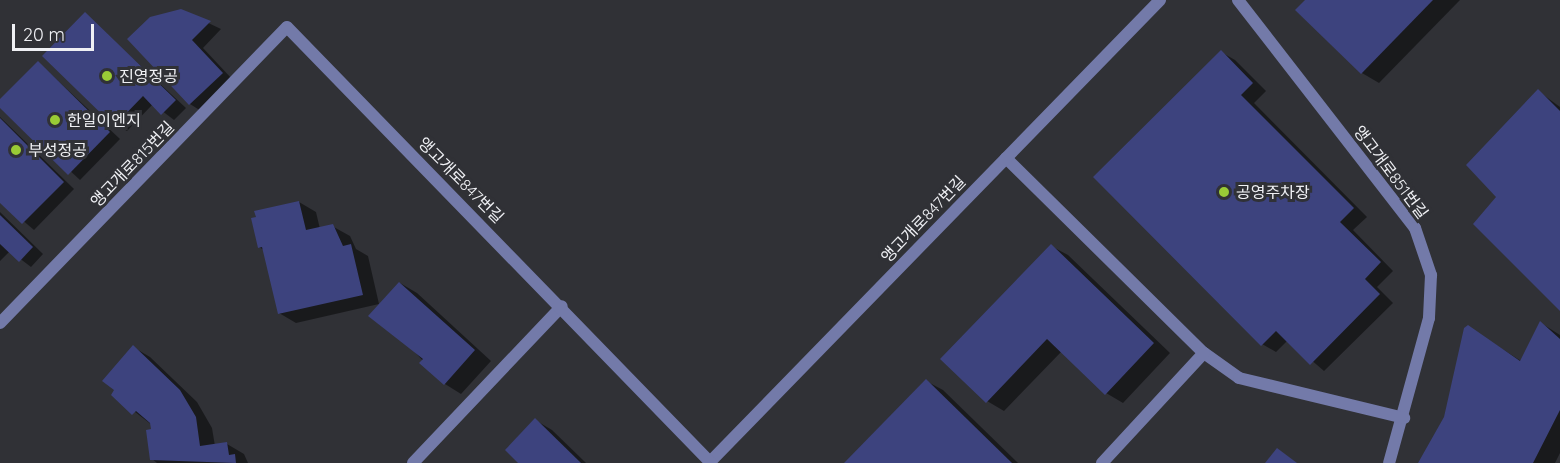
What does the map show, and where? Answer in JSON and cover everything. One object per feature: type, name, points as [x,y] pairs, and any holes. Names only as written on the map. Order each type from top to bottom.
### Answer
[{"type":"street","name":"앵고개로847번길","points":[[287,27],[561,306],[710,462],[1160,0]]},
{"type":"street","name":"앵고개로851번길","points":[[1238,0],[1414,228],[1431,275],[1430,307],[1404,418],[1389,463]]},
{"type":"street","name":"앵고개로815번길","points":[[0,323],[287,27]]},
{"type":"street","points":[[1006,158],[1204,353],[1239,378],[1404,418]]},
{"type":"street","points":[[412,463],[561,306]]},
{"type":"street","points":[[1102,463],[1204,353]]},
{"type":"building","points":[[1305,0],[1433,0],[1361,74],[1295,10]]},
{"type":"building","points":[[181,9],[211,21],[192,40],[223,73],[189,105],[127,39],[150,17]]},
{"type":"building","name":"진영정공","points":[[85,12],[176,100],[161,115],[143,96],[114,126],[42,56]]},
{"type":"building","name":"공영주차장","points":[[1221,50],[1253,83],[1241,95],[1354,208],[1340,222],[1381,262],[1365,279],[1380,294],[1310,365],[1276,331],[1261,346],[1093,177]]},
{"type":"building","name":"한일이엔지","points":[[38,61],[110,132],[68,175],[0,108],[0,99]]},
{"type":"building","points":[[1538,89],[1560,111],[1560,311],[1473,224],[1496,197],[1466,165]]},
{"type":"building","name":"부성정공","points":[[0,118],[64,182],[22,224],[0,203]]},
{"type":"building","points":[[299,201],[306,230],[333,224],[343,246],[351,244],[363,295],[278,314],[262,247],[258,248],[251,218],[256,217],[254,211]]},
{"type":"building","points":[[0,215],[33,247],[19,262],[0,244]]},
{"type":"building","points":[[1051,244],[1154,343],[1105,395],[1047,339],[986,403],[940,359]]},
{"type":"building","points":[[399,282],[475,350],[444,385],[419,363],[423,359],[368,316]]},
{"type":"building","points":[[1540,321],[1560,339],[1560,410],[1533,463],[1418,463],[1444,417],[1464,328],[1468,325],[1520,361]]},
{"type":"building","points":[[133,345],[180,390],[196,417],[200,446],[227,442],[229,455],[235,454],[236,463],[150,460],[146,430],[151,429],[150,423],[136,411],[132,415],[111,395],[114,390],[102,381]]},
{"type":"building","points":[[926,379],[1012,463],[844,463]]},
{"type":"building","points":[[535,418],[581,463],[518,463],[505,450]]},
{"type":"building","points":[[1277,448],[1297,463],[1265,463]]},
{"type":"place","name":"진영정공","points":[[107,76]]},
{"type":"place","name":"한일이엔지","points":[[55,120]]},
{"type":"place","name":"부성정공","points":[[16,150]]},
{"type":"place","name":"공영주차장","points":[[1224,192]]}]
